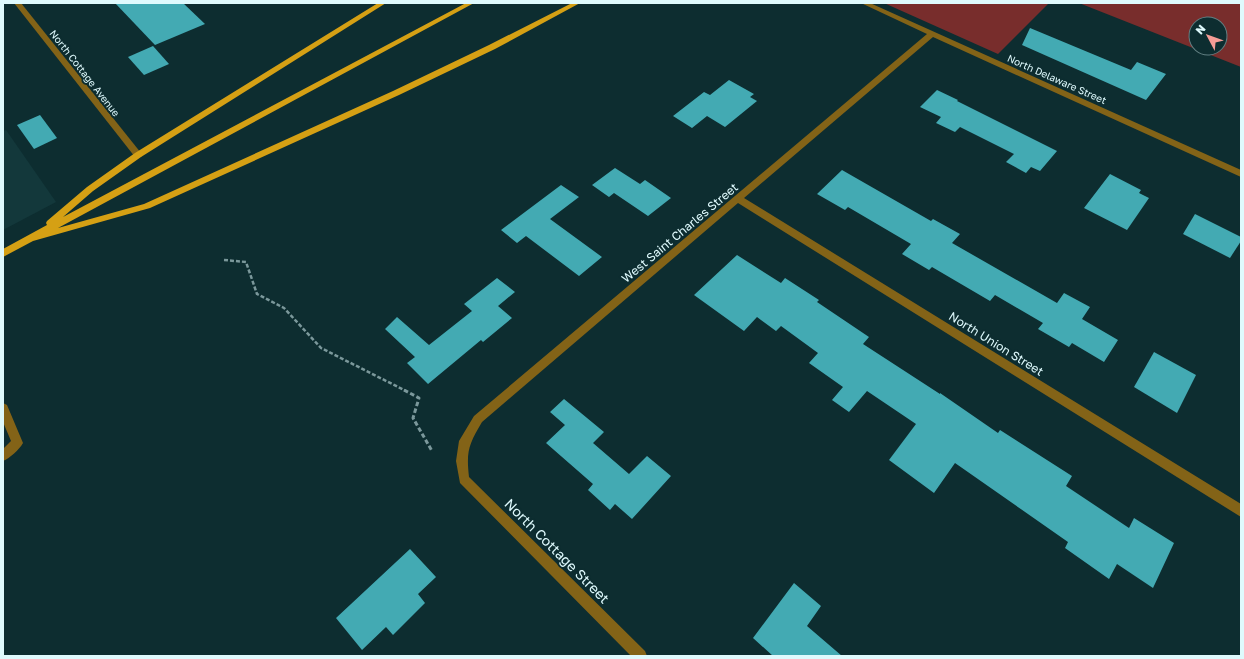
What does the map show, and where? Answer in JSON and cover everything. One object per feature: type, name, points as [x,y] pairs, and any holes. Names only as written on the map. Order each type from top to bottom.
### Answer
[{"type":"main road","points":[[32,238],[90,189],[138,155],[383,3]]},
{"type":"main road","points":[[3,253],[471,3]]},
{"type":"main road","points":[[32,238],[147,206],[389,96],[492,47],[578,3]]},
{"type":"street","name":"North Cottage Avenue","points":[[17,3],[138,155]]},
{"type":"street","name":"North Delaware Street","points":[[864,3],[1241,174]]},
{"type":"street","name":"West Saint Charles Street","points":[[462,461],[465,441],[478,419],[932,34]]},
{"type":"street","name":"North Union Street","points":[[738,199],[1241,511]]},
{"type":"street","points":[[3,408],[17,443],[3,456]]},
{"type":"street","name":"North Cottage Street","points":[[462,461],[464,479],[640,656]]},
{"type":"path","points":[[224,260],[246,262],[257,294],[284,308],[321,348],[419,398],[413,418],[432,451]]},
{"type":"shaded area","points":[[884,3],[1049,3],[998,54]]},
{"type":"shaded area","points":[[1079,3],[1241,3],[1241,67],[1213,56],[1228,56],[1228,16],[1188,16],[1188,46]]},
{"type":"shaded area","points":[[6,130],[56,202],[3,230],[3,131]]},
{"type":"building","points":[[115,3],[183,3],[205,24],[155,45]]},
{"type":"building","points":[[1030,28],[1131,70],[1137,62],[1166,74],[1146,100],[1022,45]]},
{"type":"building","points":[[153,46],[169,64],[144,75],[128,57]]},
{"type":"building","points":[[729,80],[754,94],[750,97],[757,101],[725,127],[707,116],[692,128],[673,116],[704,92],[710,95]]},
{"type":"building","points":[[937,90],[1057,151],[1040,171],[1031,167],[1026,173],[1006,162],[1014,154],[960,127],[955,132],[936,123],[941,117],[920,107]]},
{"type":"building","points":[[40,115],[57,138],[34,149],[17,125]]},
{"type":"building","points":[[615,168],[640,184],[645,180],[671,198],[648,216],[614,193],[609,197],[592,185]]},
{"type":"building","points":[[842,170],[931,221],[933,219],[960,234],[952,243],[1057,303],[1064,293],[1090,307],[1082,319],[1118,340],[1104,362],[1072,343],[1069,347],[1038,329],[1043,323],[995,295],[990,301],[932,267],[929,270],[902,254],[911,244],[848,207],[845,210],[817,194]]},
{"type":"building","points":[[1110,174],[1141,190],[1139,193],[1149,198],[1127,230],[1084,208]]},
{"type":"building","points":[[561,185],[579,197],[550,219],[602,257],[579,276],[526,236],[517,243],[501,230]]},
{"type":"building","points":[[1195,214],[1241,237],[1241,241],[1230,258],[1183,234]]},
{"type":"building","points":[[737,255],[781,283],[785,278],[819,300],[817,302],[869,337],[863,344],[940,393],[998,433],[1000,430],[1072,476],[1066,486],[1129,528],[1134,518],[1174,543],[1153,588],[1117,564],[1109,579],[1065,548],[1068,542],[955,463],[934,493],[889,460],[916,424],[867,391],[849,412],[832,400],[843,387],[809,363],[818,353],[781,326],[776,331],[757,317],[744,331],[694,295]]},
{"type":"building","points":[[497,278],[515,292],[498,306],[512,318],[483,342],[481,340],[428,384],[407,363],[415,357],[385,329],[397,317],[429,345],[472,311],[464,304]]},
{"type":"building","points":[[1154,352],[1196,375],[1177,413],[1134,387]]},
{"type":"building","points":[[564,399],[604,432],[593,443],[629,474],[647,456],[671,476],[632,519],[615,504],[610,510],[588,490],[593,484],[546,443],[565,425],[550,412]]},
{"type":"building","points":[[410,549],[436,577],[418,594],[425,603],[393,635],[386,627],[362,650],[336,618]]},
{"type":"building","points":[[794,583],[821,606],[807,626],[842,656],[773,656],[753,638]]}]
